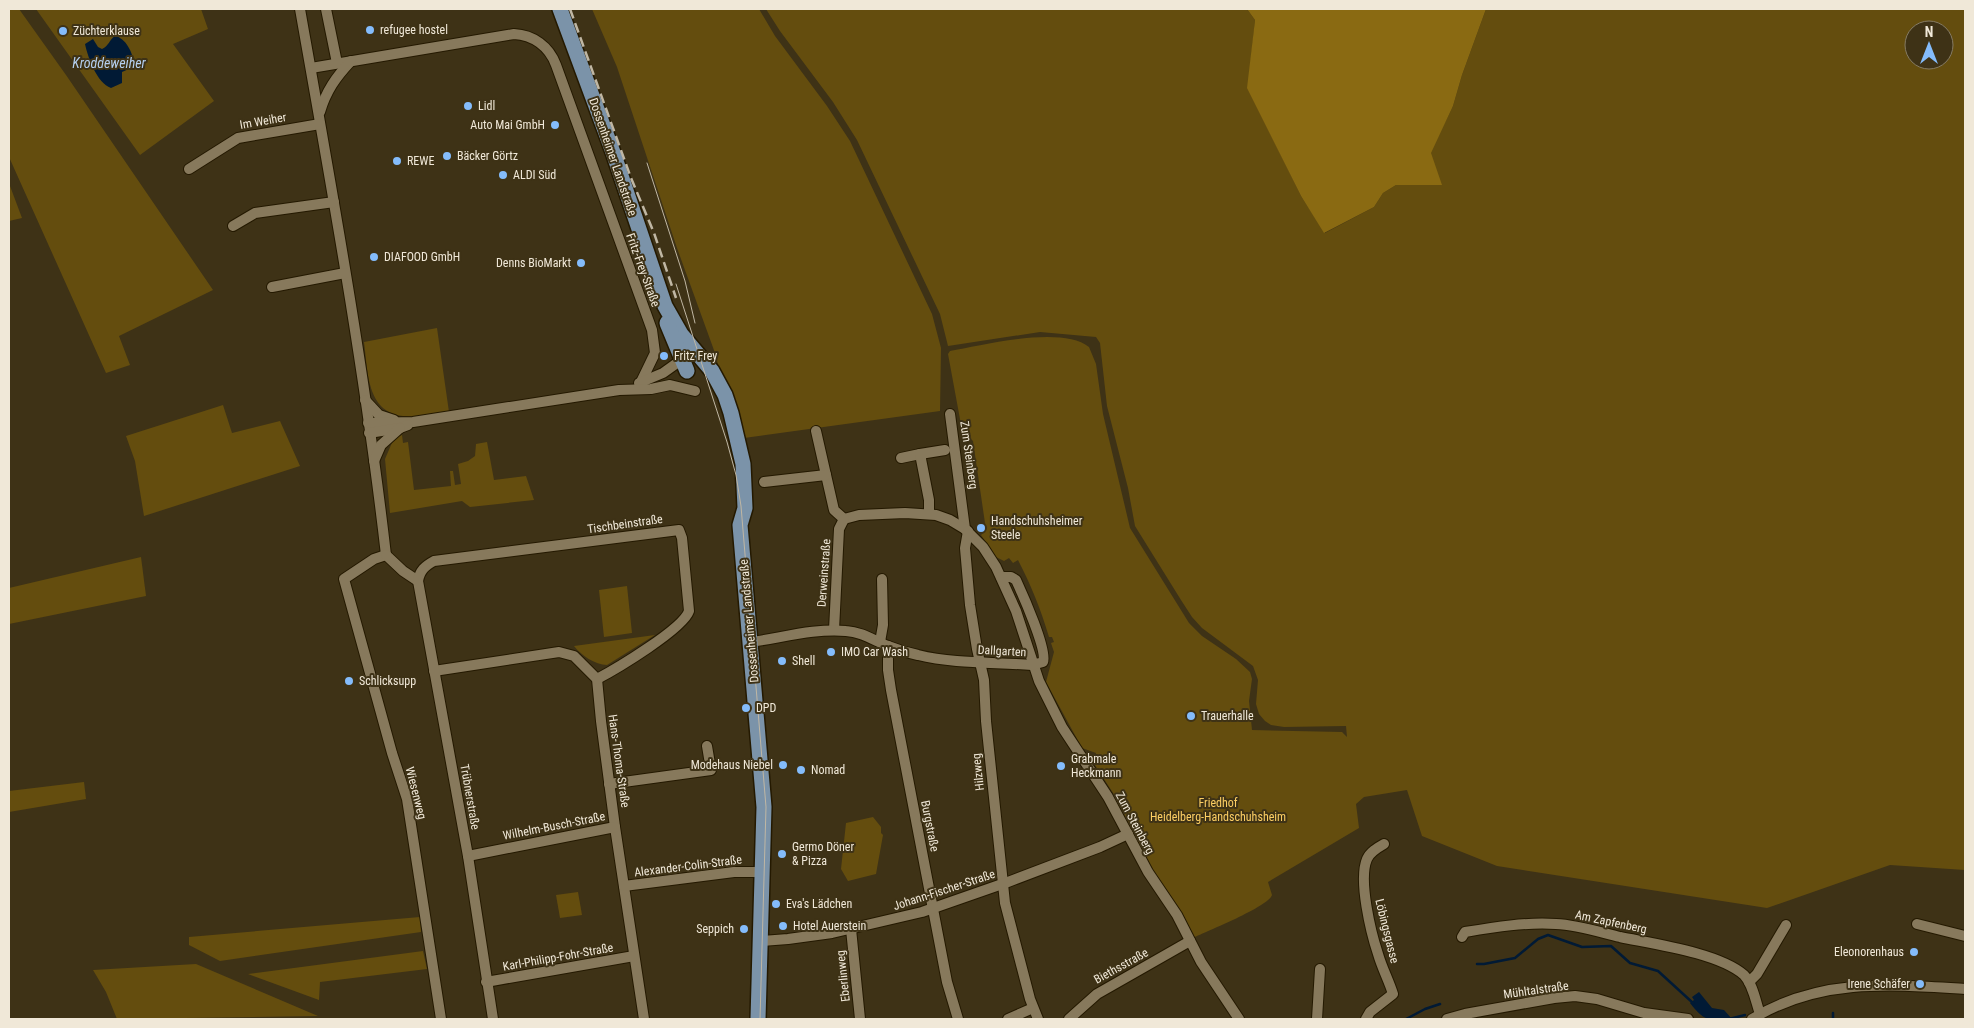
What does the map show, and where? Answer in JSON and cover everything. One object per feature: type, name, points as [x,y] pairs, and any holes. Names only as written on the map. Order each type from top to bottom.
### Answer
[{"type":"main road","name":"Dossenheimer Landstraße","points":[[560,9],[614,155],[665,306],[667,325],[683,366],[701,369],[719,395],[729,405]]},
{"type":"main road","name":"Dossenheimer Landstraße","points":[[665,306],[685,338],[718,380],[729,405],[743,464],[745,508],[740,525],[764,807],[758,1019]]},
{"type":"street","points":[[300,9],[334,202],[365,400],[386,554],[403,571],[418,581]]},
{"type":"street","points":[[326,9],[337,63]]},
{"type":"street","name":"Fritz-Frey-Straße","points":[[311,68],[514,34],[523,34],[536,39],[554,59],[652,330],[655,353]]},
{"type":"street","points":[[319,120],[325,95],[336,76],[351,61]]},
{"type":"street","name":"Im Weiher","points":[[189,169],[238,138],[319,120]]},
{"type":"street","points":[[233,226],[255,213],[334,202]]},
{"type":"street","points":[[272,287],[345,273]]},
{"type":"street","name":"Dossenheimer Landstraße","points":[[683,366],[685,338]]},
{"type":"street","points":[[641,382],[655,353],[661,360],[683,366]]},
{"type":"street","points":[[619,390],[683,366]]},
{"type":"street","points":[[670,385],[681,379],[683,366]]},
{"type":"street","points":[[369,428],[399,425],[619,390],[670,385],[695,391]]},
{"type":"street","points":[[365,400],[379,415],[399,425]]},
{"type":"street","name":"Zum Steinberg","points":[[950,414],[967,530]]},
{"type":"street","points":[[374,462],[381,445],[399,425]]},
{"type":"street","points":[[816,431],[834,510],[844,519]]},
{"type":"street","name":"Zum Steinberg","points":[[901,458],[945,450]]},
{"type":"street","points":[[920,454],[929,500],[929,514]]},
{"type":"street","points":[[764,482],[826,475]]},
{"type":"street","name":"Zum Steinberg","points":[[844,519],[858,515],[929,514],[950,520],[967,530],[983,547],[1016,611],[1032,664],[1062,728],[1108,797],[1148,872],[1177,914],[1201,962],[1239,1019]]},
{"type":"street","name":"Derweinstraße","points":[[834,630],[839,529],[844,519]]},
{"type":"street","name":"Tischbeinstraße","points":[[418,581],[420,573],[425,566],[434,562],[679,530],[682,538],[687,615],[676,626],[650,645],[597,679]]},
{"type":"street","name":"Hilzweg","points":[[967,530],[966,556],[970,604],[984,680],[985,716],[1007,912],[1033,1008]]},
{"type":"street","name":"Wiesenweg","points":[[386,554],[374,559],[344,579],[407,799],[441,1019]]},
{"type":"street","name":"Dallgarten","points":[[884,644],[929,658],[1039,664],[1044,661],[1044,654],[1016,580],[1011,577],[1000,577]]},
{"type":"street","name":"Burgstraße","points":[[882,578],[884,644],[891,690],[932,909],[947,982],[958,1019]]},
{"type":"street","name":"Trübnerstraße","points":[[418,581],[468,856],[493,1019]]},
{"type":"street","points":[[751,642],[834,630],[861,633],[884,644]]},
{"type":"street","points":[[434,671],[559,652],[574,656],[597,679]]},
{"type":"street","name":"Hans-Thoma-Straße","points":[[597,679],[609,784],[644,1019]]},
{"type":"street","points":[[609,784],[710,770],[708,746]]},
{"type":"street","name":"Wilhelm-Busch-Straße","points":[[468,856],[615,827]]},
{"type":"street","name":"Johann-Fischer-Straße","points":[[761,941],[802,937],[850,929],[932,909],[1100,847],[1128,834]]},
{"type":"street","name":"Löbingsgasse","points":[[1366,1019],[1370,1012],[1393,994],[1373,936],[1364,882],[1368,858],[1384,844]]},
{"type":"street","name":"Alexander-Colin-Straße","points":[[624,886],[734,872],[754,872]]},
{"type":"street","name":"Am Zapfenberg","points":[[1462,937],[1465,932],[1525,924],[1569,926],[1704,957],[1732,968],[1744,975],[1749,982]]},
{"type":"street","points":[[1917,924],[1965,936]]},
{"type":"street","points":[[1786,925],[1757,974],[1749,982],[1756,1017],[1808,994],[1846,987],[1888,985],[1965,989]]},
{"type":"street","name":"Eberlinweg","points":[[850,929],[860,1019]]},
{"type":"street","name":"Biethsstraße","points":[[1069,1019],[1085,1003],[1103,990],[1190,941]]},
{"type":"street","name":"Karl-Philipp-Fohr-Straße","points":[[486,982],[634,956]]},
{"type":"street","points":[[1317,1019],[1320,969]]},
{"type":"street","name":"Mühltalstraße","points":[[1447,1019],[1554,998],[1575,996],[1597,999],[1642,1017],[1688,1019]]},
{"type":"street","points":[[1008,1019],[1033,1008],[1038,1019]]},
{"type":"green space","points":[[9,9],[19,9],[213,290],[119,336],[130,365],[106,373],[9,157]]},
{"type":"green space","points":[[36,9],[201,9],[208,29],[173,44],[214,101],[140,155]]},
{"type":"green space","points":[[592,9],[759,9],[775,36],[827,106],[850,141],[932,314],[941,348],[940,411],[737,439],[715,353],[677,248],[617,67]]},
{"type":"green space","name":"Friedhof Heidelberg-Handschuhsheim","points":[[766,9],[1247,9],[1255,20],[1248,88],[1301,196],[1325,233],[1374,207],[1383,193],[1396,185],[1441,185],[1430,153],[1453,106],[1486,9],[1965,9],[1965,870],[1890,865],[1767,908],[1497,866],[1422,836],[1407,790],[1364,797],[1356,804],[1359,828],[1268,882],[1272,895],[1260,906],[1193,938],[1158,882],[1115,796],[1095,765],[1096,753],[1082,748],[1046,682],[1054,652],[1051,643],[1054,642],[1052,637],[1049,637],[1043,617],[1018,560],[1013,563],[1009,558],[1004,561],[996,557],[981,535],[986,530],[973,441],[962,430],[948,354],[950,351],[1001,341],[1042,337],[1077,341],[1089,347],[1096,364],[1103,414],[1130,528],[1189,623],[1202,636],[1236,659],[1250,672],[1252,679],[1249,701],[1252,730],[1342,732],[1347,737],[1346,726],[1284,727],[1271,725],[1265,721],[1259,714],[1256,704],[1258,680],[1253,666],[1202,628],[1181,600],[1135,526],[1128,488],[1107,406],[1100,343],[1096,337],[1040,332],[948,346],[940,314],[857,140],[833,102],[780,31]]},
{"type":"green space","points":[[9,187],[22,218],[9,221]]},
{"type":"green space","points":[[437,328],[449,412],[420,416],[403,416],[391,413],[382,407],[375,398],[371,388],[364,342]]},
{"type":"green space","points":[[223,405],[232,433],[280,421],[300,466],[144,516],[135,461],[126,436]]},
{"type":"green space","points":[[402,435],[403,443],[408,442],[414,490],[451,486],[450,471],[453,471],[455,485],[461,484],[458,464],[468,461],[475,456],[476,444],[487,442],[494,480],[526,476],[534,500],[470,507],[462,501],[390,513],[385,459],[394,438]]},
{"type":"green space","points":[[141,557],[146,596],[9,624],[9,588]]},
{"type":"green space","points":[[627,586],[632,633],[604,637],[599,590]]},
{"type":"green space","points":[[655,635],[607,665],[602,665],[589,659],[574,646]]},
{"type":"green space","points":[[84,782],[86,799],[9,812],[9,791]]},
{"type":"green space","points":[[873,817],[881,827],[883,835],[876,874],[848,881],[841,869],[846,823]]},
{"type":"green space","points":[[578,892],[582,915],[560,918],[556,895]]},
{"type":"green space","points":[[420,917],[421,932],[220,961],[189,945],[189,937]]},
{"type":"green space","points":[[423,951],[427,969],[320,982],[319,1000],[248,974]]},
{"type":"green space","points":[[196,964],[318,1016],[117,1019],[106,992],[93,970]]},
{"type":"shaded area","points":[[1247,9],[1486,9],[1453,106],[1431,153],[1442,185],[1396,185],[1383,193],[1374,207],[1324,233],[1301,196],[1247,88],[1255,20]]},
{"type":"water","name":"Kroddeweiher","points":[[115,36],[119,37],[128,47],[134,64],[131,68],[122,72],[122,83],[111,88],[97,76],[85,44],[93,39],[98,47],[102,49]]},
{"type":"water","points":[[1699,992],[1712,1008],[1724,1010],[1732,1019],[1712,1019],[1700,1014],[1690,1003],[1694,1000],[1692,997]]},
{"type":"waterway","points":[[1477,964],[1515,958],[1538,939],[1548,935],[1582,947],[1611,946],[1630,963],[1658,971],[1693,1003]]},
{"type":"waterway","points":[[1406,1019],[1440,1004]]},
{"type":"waterway","points":[[1833,1013],[1833,1019]]},
{"type":"waterway","points":[[1729,1019],[1745,1015]]},
{"type":"tram line","points":[[647,163],[685,281],[695,323]]},
{"type":"tram line","points":[[676,284],[727,442],[736,475],[741,506],[766,807],[760,1019]]},
{"type":"railway","points":[[570,9],[631,178],[654,233],[676,298]]},
{"type":"place","name":"refugee hostel","points":[[370,30]]},
{"type":"place","name":"Züchterklause","points":[[63,31]]},
{"type":"place","name":"Lidl","points":[[468,106]]},
{"type":"place","name":"Auto Mai GmbH","points":[[555,125]]},
{"type":"place","name":"Bäcker Görtz","points":[[447,156]]},
{"type":"place","name":"REWE","points":[[397,161]]},
{"type":"place","name":"ALDI Süd","points":[[503,175]]},
{"type":"place","name":"DIAFOOD GmbH","points":[[374,257]]},
{"type":"place","name":"Denns BioMarkt","points":[[581,263]]},
{"type":"place","name":"Fritz Frey","points":[[664,356]]},
{"type":"place","name":"Handschuhsheimer Steele","points":[[981,528]]},
{"type":"place","name":"IMO Car Wash","points":[[831,652]]},
{"type":"place","name":"Shell","points":[[782,661]]},
{"type":"place","name":"Schlicksupp","points":[[349,681]]},
{"type":"place","name":"DPD","points":[[746,708]]},
{"type":"place","name":"Trauerhalle","points":[[1191,716]]},
{"type":"place","name":"Modehaus Niebel","points":[[783,765]]},
{"type":"place","name":"Grabmale Heckmann","points":[[1061,766]]},
{"type":"place","name":"Nomad","points":[[801,770]]},
{"type":"place","name":"Germo Döner & Pizza","points":[[782,854]]},
{"type":"place","name":"Eva's Lädchen","points":[[776,904]]},
{"type":"place","name":"Hotel Auerstein","points":[[783,926]]},
{"type":"place","name":"Seppich","points":[[744,929]]},
{"type":"place","name":"Eleonorenhaus","points":[[1914,952]]},
{"type":"place","name":"Irene Schäfer","points":[[1920,984]]}]
